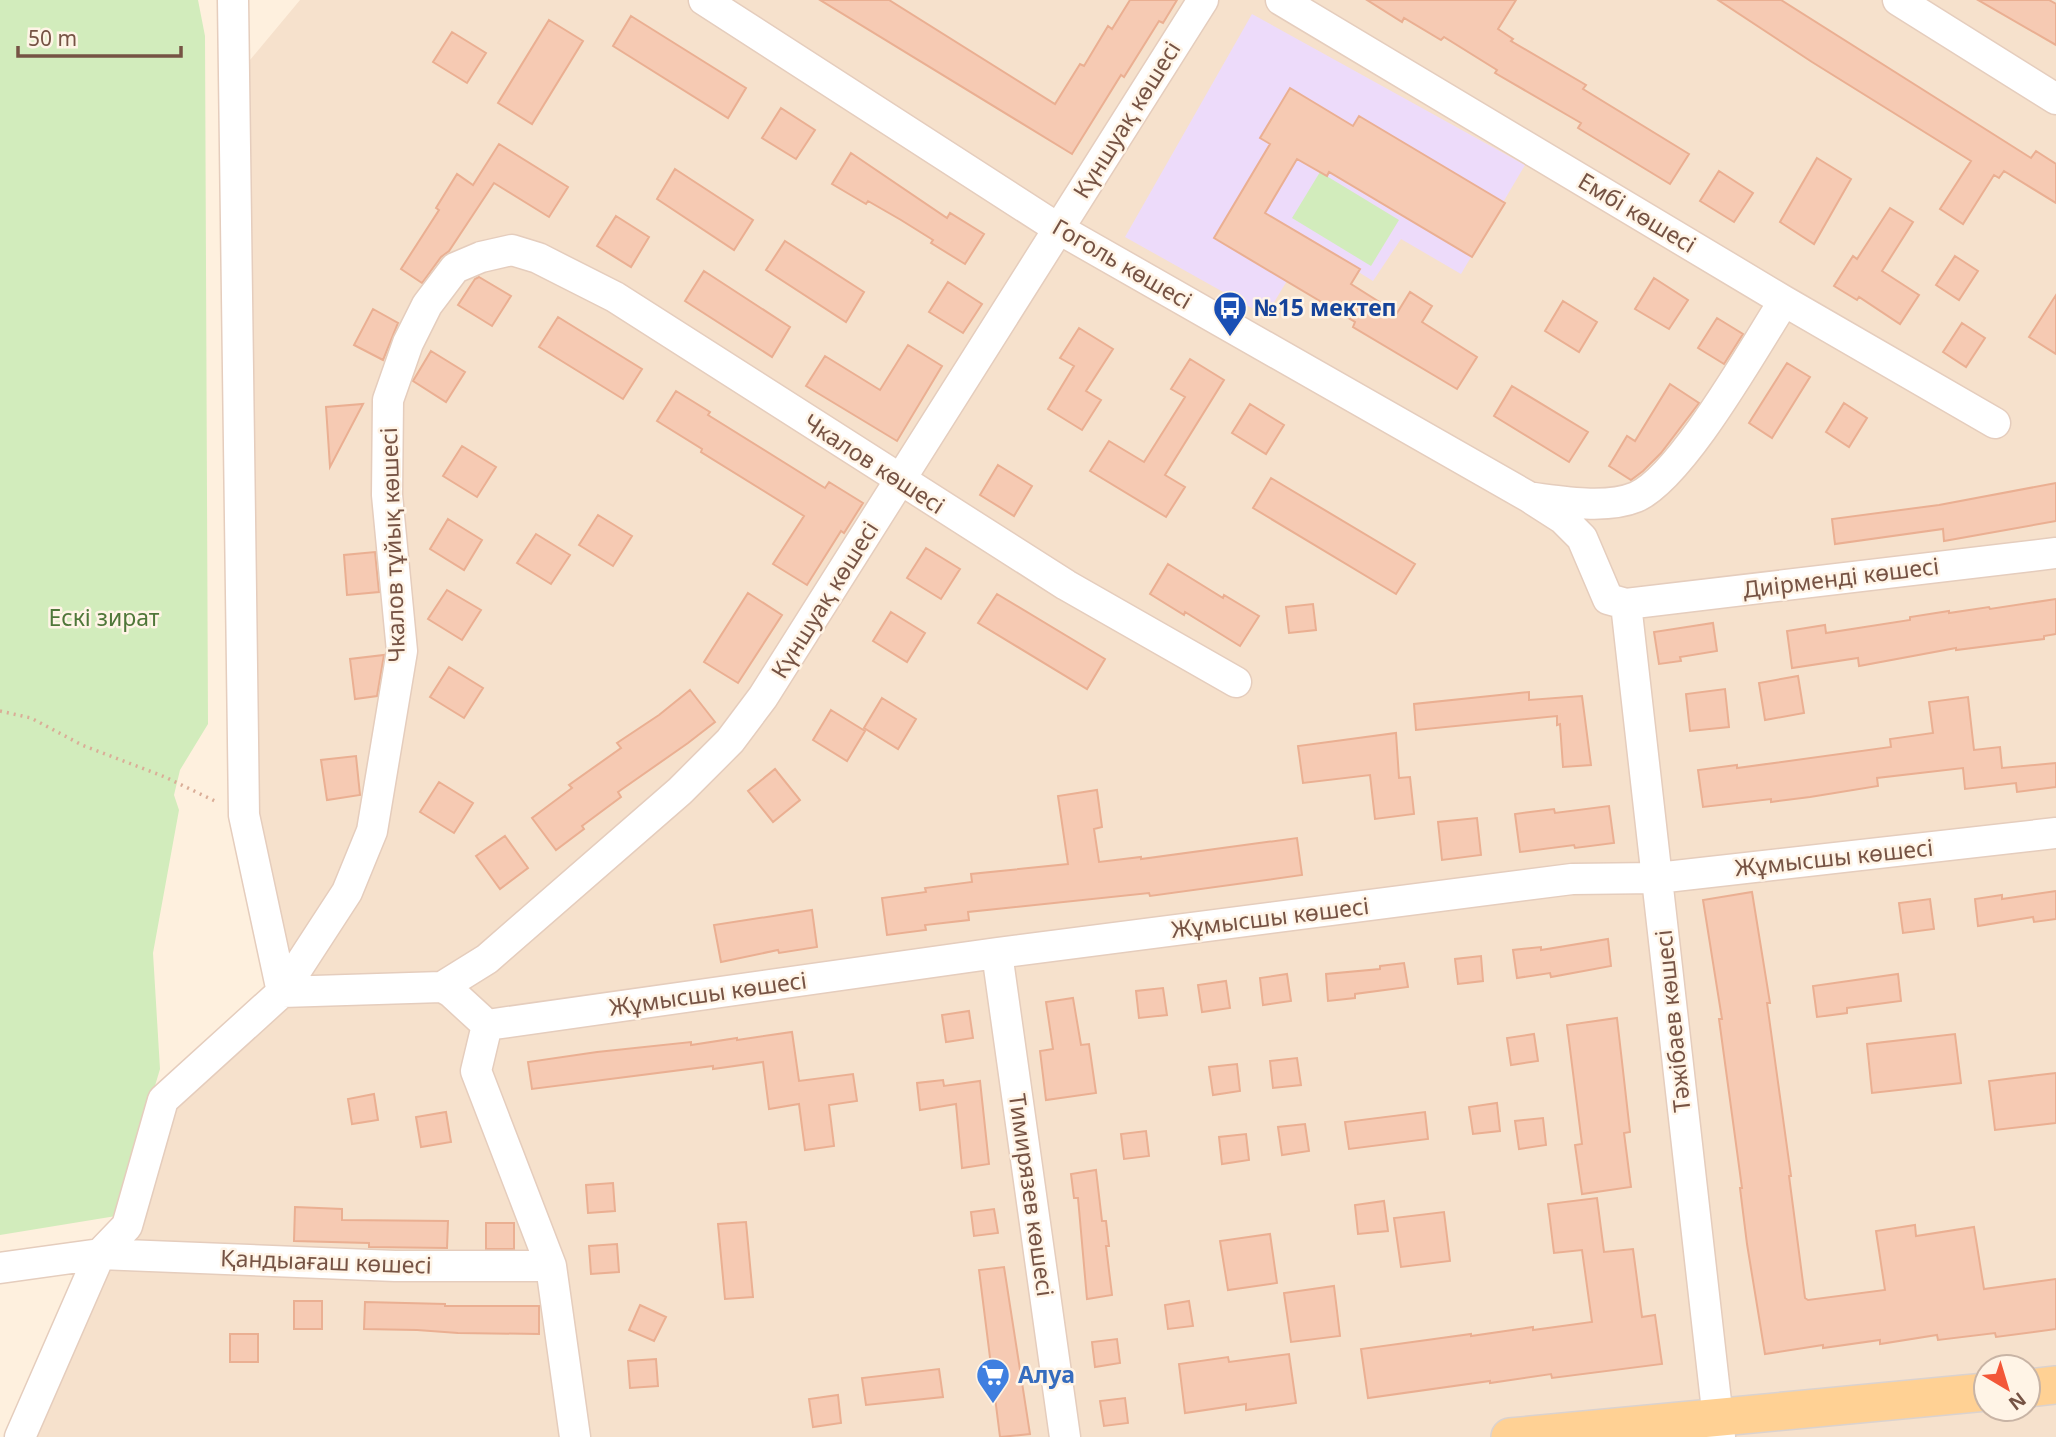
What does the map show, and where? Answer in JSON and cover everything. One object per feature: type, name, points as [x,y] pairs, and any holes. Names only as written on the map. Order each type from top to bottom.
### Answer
[{"type":"main road","points":[[1510,1437],[1719,1427],[1972,1394]]},
{"type":"street","points":[[233,0],[244,815],[282,992],[442,987],[451,992],[487,1026],[476,1071],[551,1266],[575,1437]]},
{"type":"street","name":"Гоголь көшесі","points":[[704,0],[1059,229],[1529,497],[1563,519],[1582,538],[1617,601]]},
{"type":"street","name":"Күншуақ көшесі","points":[[442,987],[487,959],[680,791],[730,741],[763,697],[1203,0]]},
{"type":"street","name":"Ембі көшесі","points":[[1281,0],[1784,301],[1995,423]]},
{"type":"street","points":[[1898,0],[2056,99]]},
{"type":"street","name":"Чкалов көшесі","points":[[512,250],[538,258],[615,297],[1066,585],[1236,682]]},
{"type":"street","name":"Чкалов тұйық көшесі","points":[[100,1254],[127,1226],[163,1100],[282,992],[347,892],[372,831],[402,651],[387,495],[388,400],[408,343],[427,305],[455,268],[481,257],[512,250]]},
{"type":"street","points":[[1529,497],[1599,503],[1636,496],[1658,481],[1695,440],[1784,301]]},
{"type":"street","name":"Диірменді көшесі","points":[[1617,601],[2056,553]]},
{"type":"street","name":"Тәжібаев көшесі","points":[[1617,601],[1657,878],[1719,1427]]},
{"type":"street","name":"Жұмысшы көшесі","points":[[487,1026],[997,953],[1572,879],[1657,878],[2056,833]]},
{"type":"street","name":"Тимирязев көшесі","points":[[997,953],[1065,1437]]},
{"type":"street","points":[[20,1437],[100,1254]]},
{"type":"street","name":"Қандыағаш көшесі","points":[[0,1268],[100,1254],[395,1266],[551,1266]]},
{"type":"path","points":[[0,711],[31,718],[82,745],[165,777],[244,815]]},
{"type":"shaded area","points":[[300,0],[2056,0],[2056,1437],[20,1437],[100,1254],[163,1100],[282,992],[244,815],[235,78]]},
{"type":"shaded area","points":[[1252,14],[1525,165],[1461,274],[1401,239],[1373,281],[1310,242],[1266,316],[1125,237]]},
{"type":"green space","name":"Ескі зират","points":[[0,0],[198,0],[205,36],[208,724],[180,770],[174,795],[179,810],[153,953],[160,1069],[116,1216],[0,1235]]},
{"type":"green space","points":[[1320,172],[1399,220],[1371,266],[1292,218]]},
{"type":"building","points":[[820,0],[889,0],[1055,104],[1080,64],[1084,66],[1108,26],[1112,29],[1130,0],[1177,0],[1163,23],[1159,21],[1124,77],[1121,75],[1072,154]]},
{"type":"building","points":[[1367,0],[1516,0],[1498,29],[1513,39],[1511,41],[1586,85],[1583,89],[1689,154],[1670,184],[1578,128],[1581,123],[1495,73],[1497,70],[1444,37],[1441,40],[1404,18],[1402,22]]},
{"type":"building","points":[[1718,0],[1781,0],[2031,158],[2036,151],[2056,164],[2056,203],[2004,171],[1999,178],[1994,175],[1963,224],[1940,209],[1971,161]]},
{"type":"building","points":[[1978,0],[2049,0],[2056,4],[2056,45]]},
{"type":"building","points":[[631,16],[746,88],[728,118],[613,46]]},
{"type":"building","points":[[549,20],[583,41],[532,124],[498,103]]},
{"type":"building","points":[[452,32],[486,53],[467,83],[433,62]]},
{"type":"building","points":[[1290,88],[1353,126],[1359,116],[1505,203],[1472,257],[1329,172],[1327,176],[1297,159],[1265,213],[1360,269],[1351,284],[1397,313],[1410,292],[1432,306],[1422,322],[1477,357],[1457,389],[1353,327],[1355,322],[1214,238],[1270,144],[1260,138]]},
{"type":"building","points":[[781,108],[815,130],[796,159],[762,138]]},
{"type":"building","points":[[499,144],[568,187],[549,217],[494,183],[449,251],[441,257],[422,283],[401,269],[439,210],[436,208],[457,174],[473,185]]},
{"type":"building","points":[[851,153],[947,218],[950,213],[984,234],[965,264],[901,220],[832,184]]},
{"type":"building","points":[[1817,158],[1851,179],[1814,244],[1780,222]]},
{"type":"building","points":[[675,169],[753,220],[734,250],[657,199]]},
{"type":"building","points":[[1719,171],[1753,193],[1734,222],[1700,201]]},
{"type":"building","points":[[1890,208],[1913,222],[1882,271],[1919,295],[1900,324],[1859,297],[1857,300],[1834,286],[1853,256],[1857,259]]},
{"type":"building","points":[[616,216],[649,237],[631,267],[597,246]]},
{"type":"building","points":[[785,241],[864,292],[846,322],[766,270]]},
{"type":"building","points":[[1955,256],[1978,271],[1959,300],[1936,285]]},
{"type":"building","points":[[704,271],[790,327],[772,357],[685,301]]},
{"type":"building","points":[[479,277],[511,296],[492,326],[458,305]]},
{"type":"building","points":[[1654,278],[1688,300],[1669,329],[1635,309]]},
{"type":"building","points":[[948,282],[982,304],[963,333],[929,312]]},
{"type":"building","points":[[2056,295],[2056,354],[2029,337]]},
{"type":"building","points":[[1563,301],[1597,322],[1579,352],[1545,331]]},
{"type":"building","points":[[373,309],[398,323],[383,360],[354,345]]},
{"type":"building","points":[[558,317],[642,369],[623,399],[539,347]]},
{"type":"building","points":[[1717,318],[1743,334],[1724,364],[1698,348]]},
{"type":"building","points":[[1962,323],[1985,338],[1966,367],[1943,352]]},
{"type":"building","points":[[1079,328],[1113,349],[1086,391],[1101,400],[1082,430],[1048,409],[1074,366],[1060,358]]},
{"type":"building","points":[[908,345],[942,366],[897,441],[806,386],[825,356],[880,390]]},
{"type":"building","points":[[431,351],[465,372],[446,402],[413,381]]},
{"type":"building","points":[[1190,359],[1224,380],[1165,475],[1185,487],[1166,517],[1090,471],[1109,441],[1144,462],[1185,397],[1171,389]]},
{"type":"building","points":[[1787,363],[1810,377],[1772,438],[1749,423]]},
{"type":"building","points":[[1670,384],[1699,403],[1661,453],[1631,480],[1609,466],[1627,436],[1635,441]]},
{"type":"building","points":[[1512,386],[1588,432],[1569,462],[1494,416]]},
{"type":"building","points":[[676,391],[710,412],[708,415],[825,488],[829,482],[863,503],[844,533],[841,531],[807,585],[773,564],[804,516],[701,452],[702,449],[657,421]]},
{"type":"building","points":[[1844,403],[1867,418],[1849,447],[1826,432]]},
{"type":"building","points":[[363,404],[330,467],[326,407]]},
{"type":"building","points":[[1250,404],[1284,425],[1266,454],[1232,433]]},
{"type":"building","points":[[462,446],[496,467],[477,497],[443,476]]},
{"type":"building","points":[[998,465],[1032,486],[1014,516],[980,495]]},
{"type":"building","points":[[1271,478],[1415,564],[1396,594],[1253,508]]},
{"type":"building","points":[[2056,483],[2056,521],[1944,541],[1943,529],[1835,544],[1832,519],[1939,505]]},
{"type":"building","points":[[598,515],[632,536],[613,566],[579,545]]},
{"type":"building","points":[[448,519],[482,540],[464,570],[430,549]]},
{"type":"building","points":[[536,534],[570,555],[551,584],[517,563]]},
{"type":"building","points":[[926,548],[960,569],[941,599],[907,578]]},
{"type":"building","points":[[375,552],[379,592],[347,595],[344,555]]},
{"type":"building","points":[[1168,564],[1223,598],[1224,595],[1259,616],[1240,646],[1150,594]]},
{"type":"building","points":[[447,590],[481,610],[462,640],[428,619]]},
{"type":"building","points":[[748,593],[782,615],[738,683],[704,662]]},
{"type":"building","points":[[997,594],[1105,659],[1087,689],[978,623]]},
{"type":"building","points":[[2056,599],[2056,634],[2044,636],[2044,639],[1956,648],[1859,666],[1858,658],[1792,668],[1787,631],[1825,625],[1826,633],[1949,611],[1990,609]]},
{"type":"building","points":[[1313,604],[1316,630],[1289,633],[1286,607]]},
{"type":"building","points":[[891,612],[925,633],[907,662],[873,641]]},
{"type":"building","points":[[1713,623],[1717,651],[1680,657],[1681,661],[1659,664],[1654,632]]},
{"type":"building","points":[[384,655],[377,696],[355,699],[350,659]]},
{"type":"building","points":[[449,667],[483,688],[464,718],[430,697]]},
{"type":"building","points":[[1798,676],[1804,713],[1765,720],[1759,683]]},
{"type":"building","points":[[1725,689],[1729,727],[1690,731],[1686,694]]},
{"type":"building","points":[[690,690],[715,722],[618,792],[621,797],[582,826],[584,829],[556,850],[532,818],[572,788],[569,785],[621,748],[617,743]]},
{"type":"building","points":[[1529,692],[1529,700],[1582,696],[1591,765],[1563,767],[1557,716],[1416,730],[1414,704]]},
{"type":"building","points":[[1968,697],[1974,750],[2000,747],[2002,768],[2056,763],[2056,787],[2017,792],[2016,783],[1965,789],[1963,768],[1877,778],[1878,786],[1810,797],[1703,807],[1698,770],[1737,765],[1737,768],[1891,747],[1890,739],[1933,733],[1929,702]]},
{"type":"building","points":[[882,698],[916,719],[898,749],[864,728]]},
{"type":"building","points":[[831,710],[865,731],[847,761],[813,740]]},
{"type":"building","points":[[1396,733],[1399,778],[1410,777],[1414,814],[1375,819],[1370,775],[1303,783],[1298,746]]},
{"type":"building","points":[[356,756],[360,795],[327,800],[321,760]]},
{"type":"building","points":[[775,769],[800,800],[773,822],[748,791]]},
{"type":"building","points":[[439,782],[473,803],[454,833],[420,812]]},
{"type":"building","points":[[1097,790],[1102,827],[1094,829],[1099,862],[1297,838],[1302,875],[1150,896],[1149,893],[968,912],[969,920],[925,925],[926,930],[887,935],[882,898],[926,892],[925,888],[972,882],[971,874],[1068,864],[1058,796]]},
{"type":"building","points":[[1609,806],[1614,843],[1520,852],[1515,814],[1554,809],[1555,813]]},
{"type":"building","points":[[1477,818],[1481,855],[1442,860],[1438,822]]},
{"type":"building","points":[[505,836],[528,868],[500,889],[476,856]]},
{"type":"building","points":[[2056,891],[2056,919],[2034,922],[2033,917],[1978,926],[1975,899],[2002,895],[2002,899]]},
{"type":"building","points":[[1752,892],[1770,1003],[1767,1003],[1805,1298],[1808,1300],[1885,1290],[1876,1231],[1915,1225],[1916,1236],[1974,1227],[1984,1289],[2056,1279],[2056,1329],[1996,1337],[1995,1333],[1938,1340],[1937,1335],[1880,1344],[1880,1340],[1765,1354],[1747,1244],[1719,1019],[1722,1019],[1703,900]]},
{"type":"building","points":[[1930,899],[1934,929],[1903,933],[1899,903]]},
{"type":"building","points":[[812,910],[817,947],[779,953],[778,950],[721,962],[714,925]]},
{"type":"building","points":[[1608,939],[1611,966],[1551,977],[1550,973],[1517,978],[1513,950],[1541,947],[1541,950]]},
{"type":"building","points":[[1481,956],[1483,981],[1458,984],[1455,959]]},
{"type":"building","points":[[1404,963],[1408,987],[1355,994],[1355,998],[1328,1001],[1326,974],[1380,969],[1380,966]]},
{"type":"building","points":[[1287,974],[1291,1001],[1263,1005],[1260,978]]},
{"type":"building","points":[[1898,974],[1901,1001],[1847,1008],[1847,1013],[1817,1017],[1813,986]]},
{"type":"building","points":[[1226,981],[1230,1008],[1202,1012],[1198,985]]},
{"type":"building","points":[[1163,988],[1167,1015],[1139,1018],[1136,991]]},
{"type":"building","points":[[1073,998],[1081,1045],[1089,1044],[1096,1093],[1046,1100],[1040,1051],[1053,1049],[1046,1002]]},
{"type":"building","points":[[969,1011],[973,1038],[946,1042],[942,1015]]},
{"type":"building","points":[[1617,1018],[1630,1132],[1624,1133],[1631,1187],[1582,1194],[1575,1145],[1582,1144],[1567,1025]]},
{"type":"building","points":[[792,1032],[799,1081],[853,1074],[857,1101],[829,1105],[834,1146],[805,1150],[799,1104],[769,1109],[763,1062],[532,1089],[528,1062],[597,1052],[691,1042],[691,1045]]},
{"type":"building","points":[[1534,1034],[1538,1061],[1511,1065],[1507,1038]]},
{"type":"building","points":[[1955,1034],[1961,1083],[1872,1093],[1867,1044]]},
{"type":"building","points":[[1297,1058],[1301,1085],[1273,1088],[1270,1061]]},
{"type":"building","points":[[1237,1064],[1240,1091],[1213,1095],[1209,1067]]},
{"type":"building","points":[[2056,1073],[2056,1123],[1995,1130],[1989,1081]]},
{"type":"building","points":[[943,1080],[944,1086],[980,1081],[989,1164],[962,1168],[956,1104],[920,1110],[917,1083]]},
{"type":"building","points":[[374,1094],[378,1120],[352,1124],[348,1099]]},
{"type":"building","points":[[1497,1103],[1500,1131],[1473,1134],[1469,1107]]},
{"type":"building","points":[[446,1112],[451,1142],[421,1147],[416,1117]]},
{"type":"building","points":[[1425,1112],[1428,1139],[1349,1149],[1345,1122]]},
{"type":"building","points":[[1543,1118],[1546,1145],[1519,1149],[1515,1121]]},
{"type":"building","points":[[1305,1124],[1309,1151],[1282,1155],[1278,1127]]},
{"type":"building","points":[[1146,1131],[1149,1156],[1124,1159],[1121,1134]]},
{"type":"building","points":[[1246,1134],[1249,1160],[1222,1164],[1219,1137]]},
{"type":"building","points":[[1096,1170],[1102,1221],[1106,1221],[1112,1295],[1087,1299],[1078,1198],[1074,1198],[1071,1174]]},
{"type":"building","points":[[613,1183],[615,1211],[588,1213],[586,1185]]},
{"type":"building","points":[[1597,1198],[1604,1252],[1633,1249],[1642,1317],[1655,1315],[1662,1364],[1552,1378],[1551,1374],[1490,1381],[1368,1398],[1361,1349],[1471,1334],[1533,1327],[1533,1330],[1592,1322],[1582,1250],[1554,1253],[1548,1204]]},
{"type":"building","points":[[1384,1201],[1388,1231],[1358,1234],[1355,1205]]},
{"type":"building","points":[[295,1207],[342,1209],[342,1220],[448,1221],[447,1248],[369,1247],[369,1243],[294,1241]]},
{"type":"building","points":[[994,1209],[998,1233],[974,1236],[971,1212]]},
{"type":"building","points":[[1444,1212],[1450,1261],[1401,1267],[1394,1218]]},
{"type":"building","points":[[746,1222],[753,1297],[725,1299],[718,1224]]},
{"type":"building","points":[[486,1223],[514,1223],[514,1249],[486,1249]]},
{"type":"building","points":[[1270,1234],[1277,1283],[1228,1290],[1220,1241]]},
{"type":"building","points":[[617,1244],[619,1272],[591,1274],[589,1246]]},
{"type":"building","points":[[1004,1267],[1030,1434],[1000,1437],[979,1270]]},
{"type":"building","points":[[1334,1286],[1340,1336],[1291,1342],[1284,1293]]},
{"type":"building","points":[[294,1301],[322,1301],[322,1329],[294,1329]]},
{"type":"building","points":[[1189,1301],[1193,1326],[1168,1329],[1165,1305]]},
{"type":"building","points":[[365,1302],[445,1306],[539,1306],[539,1334],[364,1329]]},
{"type":"building","points":[[640,1305],[666,1317],[654,1341],[629,1330]]},
{"type":"building","points":[[230,1334],[258,1334],[258,1362],[230,1362]]},
{"type":"building","points":[[1117,1339],[1120,1363],[1095,1367],[1092,1342]]},
{"type":"building","points":[[1289,1354],[1296,1403],[1246,1410],[1246,1404],[1185,1413],[1179,1364],[1228,1357],[1229,1362]]},
{"type":"building","points":[[656,1359],[658,1386],[630,1388],[628,1361]]},
{"type":"building","points":[[939,1369],[943,1397],[866,1405],[862,1378]]},
{"type":"building","points":[[838,1395],[841,1423],[813,1427],[809,1399]]},
{"type":"building","points":[[1125,1398],[1128,1423],[1104,1426],[1100,1401]]},
{"type":"place","name":"№15 мектеп","points":[[1230,338]]},
{"type":"place","name":"Алуа","points":[[993,1405]]}]
